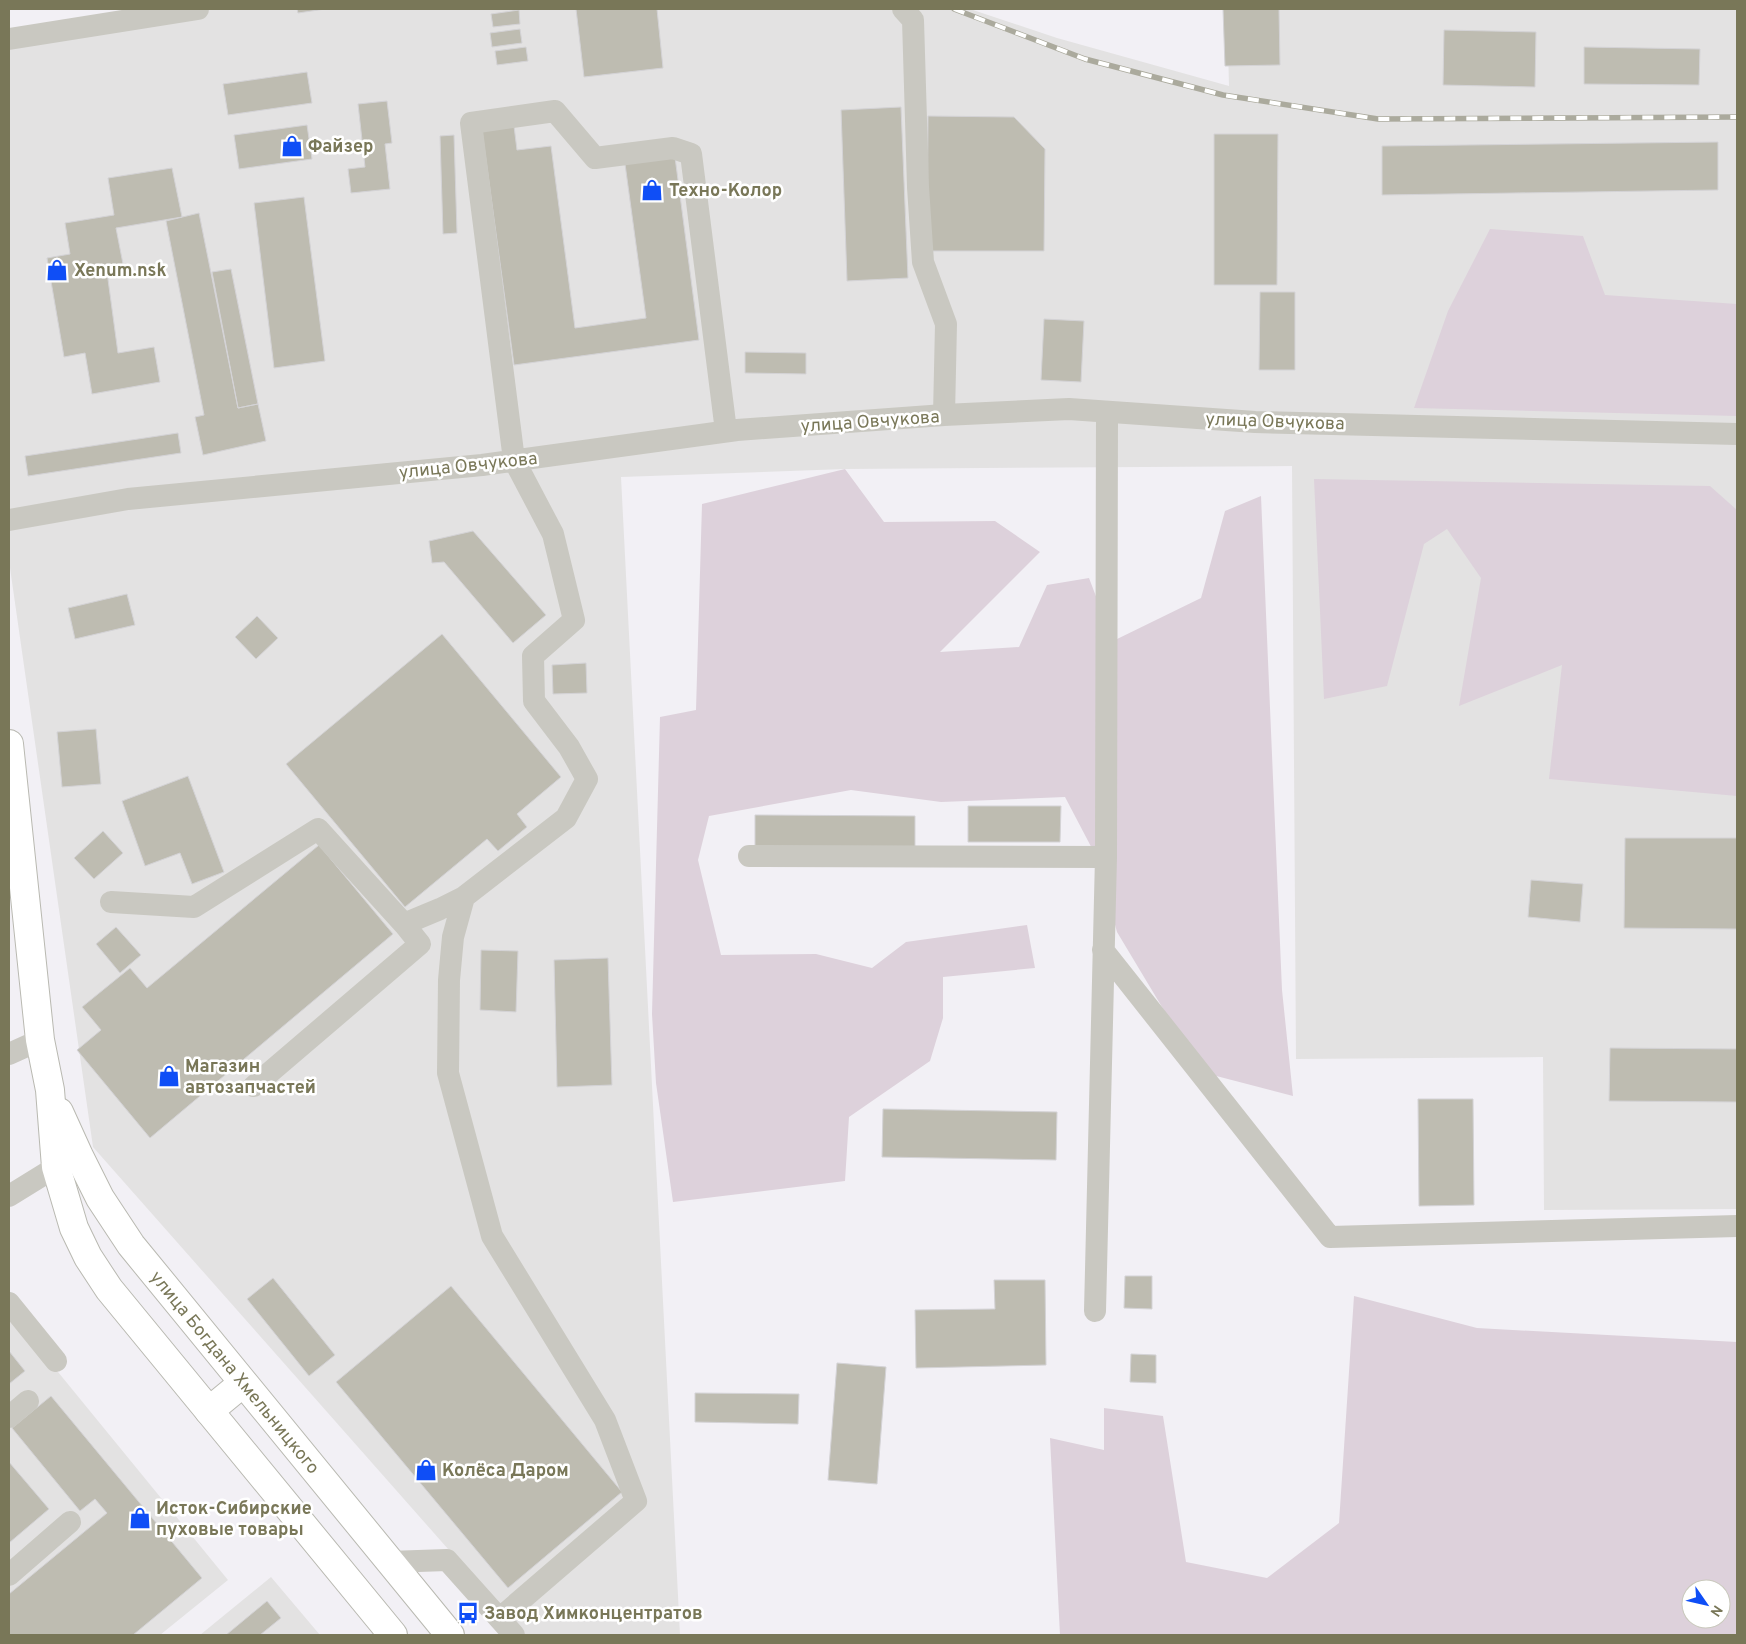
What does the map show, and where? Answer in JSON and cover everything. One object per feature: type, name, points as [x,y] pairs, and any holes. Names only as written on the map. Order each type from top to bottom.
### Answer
[{"type":"highway","name":"улица Богдана Хмельницкого","points":[[9,744],[40,1040],[50,1090],[56,1166],[74,1228],[88,1258],[109,1289],[393,1635]]},
{"type":"highway","name":"улица Богдана Хмельницкого","points":[[50,1090],[96,1190],[126,1237],[450,1635]]},
{"type":"highway","points":[[209,1411],[243,1383]]},
{"type":"street","points":[[9,39],[198,9]]},
{"type":"street","points":[[903,9],[913,20],[918,187],[923,262],[946,324],[944,415]]},
{"type":"street","points":[[404,924],[464,897],[566,818],[587,779],[569,747],[534,701],[533,656],[574,620],[553,534],[514,460],[472,123],[555,111],[595,158],[672,148],[691,154],[726,431]]},
{"type":"street","name":"улица Овчукова","points":[[9,520],[128,499],[514,460],[726,431],[944,415],[1069,409],[1255,422],[1737,434]]},
{"type":"street","points":[[1095,1311],[1106,857],[1107,412]]},
{"type":"street","points":[[112,902],[194,907],[318,828],[420,944],[254,1086]]},
{"type":"street","points":[[749,856],[1106,857]]},
{"type":"street","points":[[464,897],[453,938],[449,980],[448,1073],[492,1236],[605,1420],[636,1501],[500,1618]]},
{"type":"street","points":[[1103,950],[1330,1237],[1737,1226]]},
{"type":"street","points":[[9,1054],[40,1040]]},
{"type":"street","points":[[9,1196],[56,1166]]},
{"type":"street","points":[[9,1303],[56,1361]]},
{"type":"street","points":[[9,1417],[28,1401]]},
{"type":"street","points":[[9,1575],[70,1522]]},
{"type":"street","points":[[389,1562],[447,1560],[514,1635]]},
{"type":"shaded area","points":[[197,9],[970,9],[1057,38],[1229,86],[1227,9],[1737,9],[1737,1209],[1544,1210],[1543,1057],[1296,1059],[1292,466],[845,469],[621,477],[680,1635],[524,1635],[93,1147],[9,561],[9,33]]},
{"type":"shaded area","points":[[1490,229],[1583,236],[1605,295],[1737,304],[1737,416],[1414,408],[1448,311]]},
{"type":"shaded area","points":[[845,469],[884,522],[995,521],[1040,552],[940,652],[1019,647],[1047,585],[1089,578],[1113,641],[1201,598],[1225,511],[1261,496],[1282,990],[1293,1096],[1201,1072],[1117,932],[1097,858],[1065,797],[941,802],[851,790],[709,816],[698,860],[721,955],[816,954],[872,968],[906,942],[1027,925],[1035,968],[943,977],[943,1018],[930,1061],[849,1117],[845,1181],[673,1202],[656,1083],[652,1014],[660,717],[696,710],[702,504]]},
{"type":"shaded area","points":[[1314,479],[1710,486],[1737,510],[1737,796],[1549,779],[1562,665],[1459,706],[1481,578],[1447,529],[1424,544],[1387,686],[1324,699]]},
{"type":"shaded area","points":[[1354,1296],[1477,1328],[1737,1342],[1737,1635],[1060,1635],[1050,1438],[1104,1450],[1104,1408],[1163,1416],[1186,1562],[1267,1578],[1339,1523]]},
{"type":"shaded area","points":[[9,1312],[228,1580],[160,1635],[9,1635]]},
{"type":"shaded area","points":[[271,1577],[320,1635],[200,1635]]},
{"type":"building","points":[[297,9],[325,9],[298,13]]},
{"type":"building","points":[[576,9],[657,9],[663,68],[584,77]]},
{"type":"building","points":[[1223,9],[1279,9],[1280,65],[1225,66]]},
{"type":"building","points":[[519,10],[520,24],[493,27],[491,14]]},
{"type":"building","points":[[520,29],[522,43],[492,47],[490,33]]},
{"type":"building","points":[[1444,30],[1536,32],[1535,87],[1443,85]]},
{"type":"building","points":[[526,47],[528,61],[497,65],[495,51]]},
{"type":"building","points":[[1584,47],[1700,49],[1699,85],[1584,84]]},
{"type":"building","points":[[307,72],[312,103],[228,115],[223,84]]},
{"type":"building","points":[[387,101],[392,143],[385,144],[390,189],[351,193],[348,169],[365,167],[358,104]]},
{"type":"building","points":[[901,107],[908,278],[847,281],[841,110]]},
{"type":"building","points":[[928,116],[1014,117],[1045,149],[1044,251],[927,251]]},
{"type":"building","points":[[307,125],[312,159],[239,169],[234,135]]},
{"type":"building","points":[[514,126],[517,150],[551,146],[575,328],[646,318],[625,164],[675,157],[699,340],[514,365],[482,131]]},
{"type":"building","points":[[1214,134],[1278,134],[1277,285],[1214,285]]},
{"type":"building","points":[[454,135],[457,233],[443,234],[440,136]]},
{"type":"building","points":[[1718,142],[1718,190],[1382,195],[1382,146]]},
{"type":"building","points":[[172,168],[182,217],[116,228],[124,269],[107,272],[118,353],[154,347],[160,382],[92,394],[85,353],[64,357],[47,258],[70,254],[65,223],[114,215],[108,178]]},
{"type":"building","points":[[304,197],[325,361],[274,368],[254,203]]},
{"type":"building","points":[[199,213],[238,408],[258,404],[266,441],[203,455],[195,417],[204,415],[166,221]]},
{"type":"building","points":[[231,269],[258,404],[238,408],[212,272]]},
{"type":"building","points":[[1260,292],[1295,292],[1295,370],[1259,370]]},
{"type":"building","points":[[1044,319],[1084,321],[1081,382],[1041,380]]},
{"type":"building","points":[[745,352],[806,353],[806,374],[745,373]]},
{"type":"building","points":[[178,433],[181,453],[28,476],[25,456]]},
{"type":"building","points":[[473,531],[546,615],[513,643],[444,562],[432,563],[429,541]]},
{"type":"building","points":[[127,594],[135,625],[75,639],[68,608]]},
{"type":"building","points":[[257,616],[278,638],[256,659],[235,637]]},
{"type":"building","points":[[442,634],[561,777],[517,814],[527,827],[498,851],[487,839],[405,907],[286,764]]},
{"type":"building","points":[[586,663],[587,693],[553,694],[552,665]]},
{"type":"building","points":[[96,729],[101,784],[62,787],[57,732]]},
{"type":"building","points":[[188,776],[224,872],[192,884],[180,853],[145,866],[122,801]]},
{"type":"building","points":[[968,806],[1061,806],[1060,842],[968,842]]},
{"type":"building","points":[[755,815],[915,816],[915,851],[755,850]]},
{"type":"building","points":[[103,831],[123,853],[94,879],[74,858]]},
{"type":"building","points":[[1625,838],[1737,838],[1737,929],[1624,928]]},
{"type":"building","points":[[319,845],[393,934],[150,1138],[77,1050],[101,1030],[82,1007],[130,968],[147,988]]},
{"type":"building","points":[[1531,880],[1583,884],[1580,922],[1528,917]]},
{"type":"building","points":[[116,927],[141,955],[120,973],[96,944]]},
{"type":"building","points":[[481,950],[518,951],[516,1012],[480,1010]]},
{"type":"building","points":[[608,958],[612,1085],[557,1087],[554,960]]},
{"type":"building","points":[[1610,1048],[1737,1049],[1737,1102],[1609,1101]]},
{"type":"building","points":[[1418,1099],[1473,1099],[1474,1205],[1419,1206]]},
{"type":"building","points":[[883,1109],[1057,1112],[1056,1160],[882,1157]]},
{"type":"building","points":[[1125,1276],[1152,1276],[1152,1309],[1124,1308]]},
{"type":"building","points":[[273,1278],[335,1355],[309,1376],[247,1299]]},
{"type":"building","points":[[994,1280],[1045,1280],[1046,1365],[916,1368],[915,1310],[995,1309]]},
{"type":"building","points":[[451,1286],[622,1492],[508,1588],[336,1382]]},
{"type":"building","points":[[9,1351],[25,1371],[9,1384]]},
{"type":"building","points":[[1131,1354],[1156,1355],[1156,1383],[1130,1382]]},
{"type":"building","points":[[837,1363],[886,1367],[877,1484],[828,1480]]},
{"type":"building","points":[[695,1393],[799,1394],[798,1424],[695,1422]]},
{"type":"building","points":[[51,1396],[202,1578],[133,1635],[9,1635],[9,1594],[107,1513],[95,1499],[80,1511],[12,1428]]},
{"type":"building","points":[[9,1462],[49,1509],[9,1543]]},
{"type":"building","points":[[267,1601],[281,1618],[260,1635],[226,1635]]},
{"type":"railway","points":[[954,9],[1085,59],[1223,95],[1378,119],[1737,117]]},
{"type":"place","name":"Файзер","points":[[292,146]]},
{"type":"place","name":"Техно-Колор","points":[[652,190]]},
{"type":"place","name":"Xenum.nsk","points":[[57,270]]},
{"type":"place","name":"Магазин автозапчастей","points":[[169,1076]]},
{"type":"place","name":"Колёса Даром","points":[[426,1470]]},
{"type":"place","name":"Исток-Сибирские пуховые товары","points":[[140,1518]]},
{"type":"place","name":"Завод Химконцентратов","points":[[468,1613]]}]
